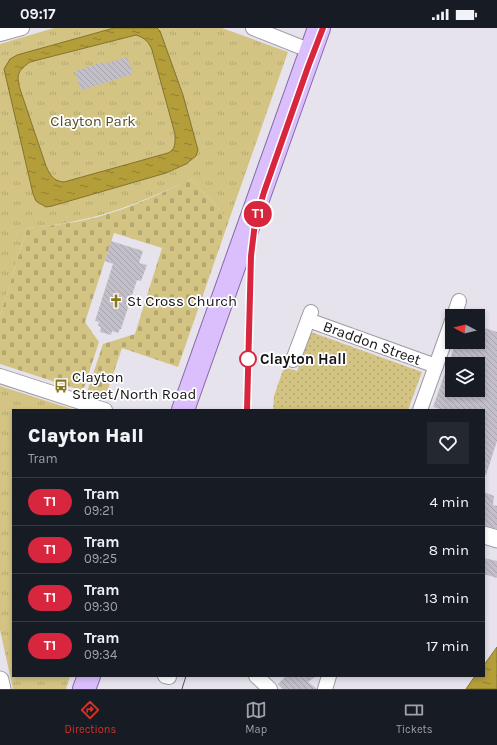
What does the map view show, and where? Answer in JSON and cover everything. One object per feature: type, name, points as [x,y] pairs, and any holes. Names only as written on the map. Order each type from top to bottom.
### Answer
[{"type":"main road","points":[[183,409],[319,28]]},
{"type":"main road","points":[[84,689],[89,677]]},
{"type":"street","points":[[0,34],[22,28]]},
{"type":"street","points":[[253,28],[311,50]]},
{"type":"street","points":[[456,309],[459,301]]},
{"type":"street","name":"Braddon Street","points":[[293,360],[309,316],[436,366]]},
{"type":"street","points":[[420,409],[445,341]]},
{"type":"street","points":[[0,376],[102,409]]},
{"type":"street","points":[[485,535],[497,539]]},
{"type":"street","points":[[257,677],[270,689]]},
{"type":"street","points":[[325,689],[329,677]]},
{"type":"street","points":[[0,680],[2,689]]},
{"type":"green space","name":"Clayton Park","points":[[54,28],[222,28],[288,52],[229,220],[191,179],[111,212],[50,226],[27,228],[0,316],[0,44]]},
{"type":"green space","points":[[191,179],[229,220],[178,367],[122,348],[105,398],[87,392],[103,344],[135,334],[162,248],[114,233],[85,322],[99,342],[83,391],[0,364],[0,316],[27,228],[69,223],[94,218],[144,201]]},
{"type":"green space","points":[[311,332],[422,372],[408,409],[273,409],[274,396],[284,367],[297,371]]},
{"type":"green space","points":[[0,386],[72,409],[12,409],[12,677],[70,677],[66,689],[13,689],[0,630]]},
{"type":"water","points":[[114,28],[157,28],[160,31],[183,95],[198,150],[196,156],[186,164],[166,173],[46,207],[36,201],[33,194],[4,69],[10,59],[17,55]],"holes":[[[136,35],[150,45],[152,50],[175,134],[174,148],[168,153],[64,182],[55,179],[46,166],[20,89],[18,80],[19,73],[30,62]]]},
{"type":"water","points":[[497,647],[497,689],[466,689],[474,677],[485,677],[485,664]]},
{"type":"building","points":[[127,57],[133,74],[81,90],[75,71]]},
{"type":"building","name":"St Cross Church","points":[[111,241],[143,251],[139,263],[147,265],[141,281],[137,280],[121,329],[118,333],[112,331],[111,335],[100,332],[101,327],[98,326],[99,322],[95,321],[113,264],[105,261]]},
{"type":"building","points":[[485,328],[497,332],[497,441],[486,475],[485,409],[440,409],[433,407],[445,373],[445,397],[485,397],[485,357],[451,357],[454,349],[485,349]]},
{"type":"building","points":[[485,492],[494,496],[493,505],[497,506],[497,529],[485,525]]},
{"type":"building","points":[[485,558],[497,561],[497,578],[485,574]]},
{"type":"building","points":[[285,677],[315,677],[308,682],[317,689],[283,689],[278,684]]},
{"type":"tram line","points":[[247,409],[251,256],[255,223],[264,192],[323,28]]},
{"type":"tram line","name":"T1","points":[[247,409],[251,256],[255,223],[264,192],[323,28]]},
{"type":"tram line","points":[[182,689],[186,677]]},
{"type":"place","name":"St Cross Church","points":[[116,301]]},
{"type":"place","name":"Clayton Hall","points":[[248,359]]},
{"type":"place","name":"Clayton Street/North Road","points":[[61,386]]}]
